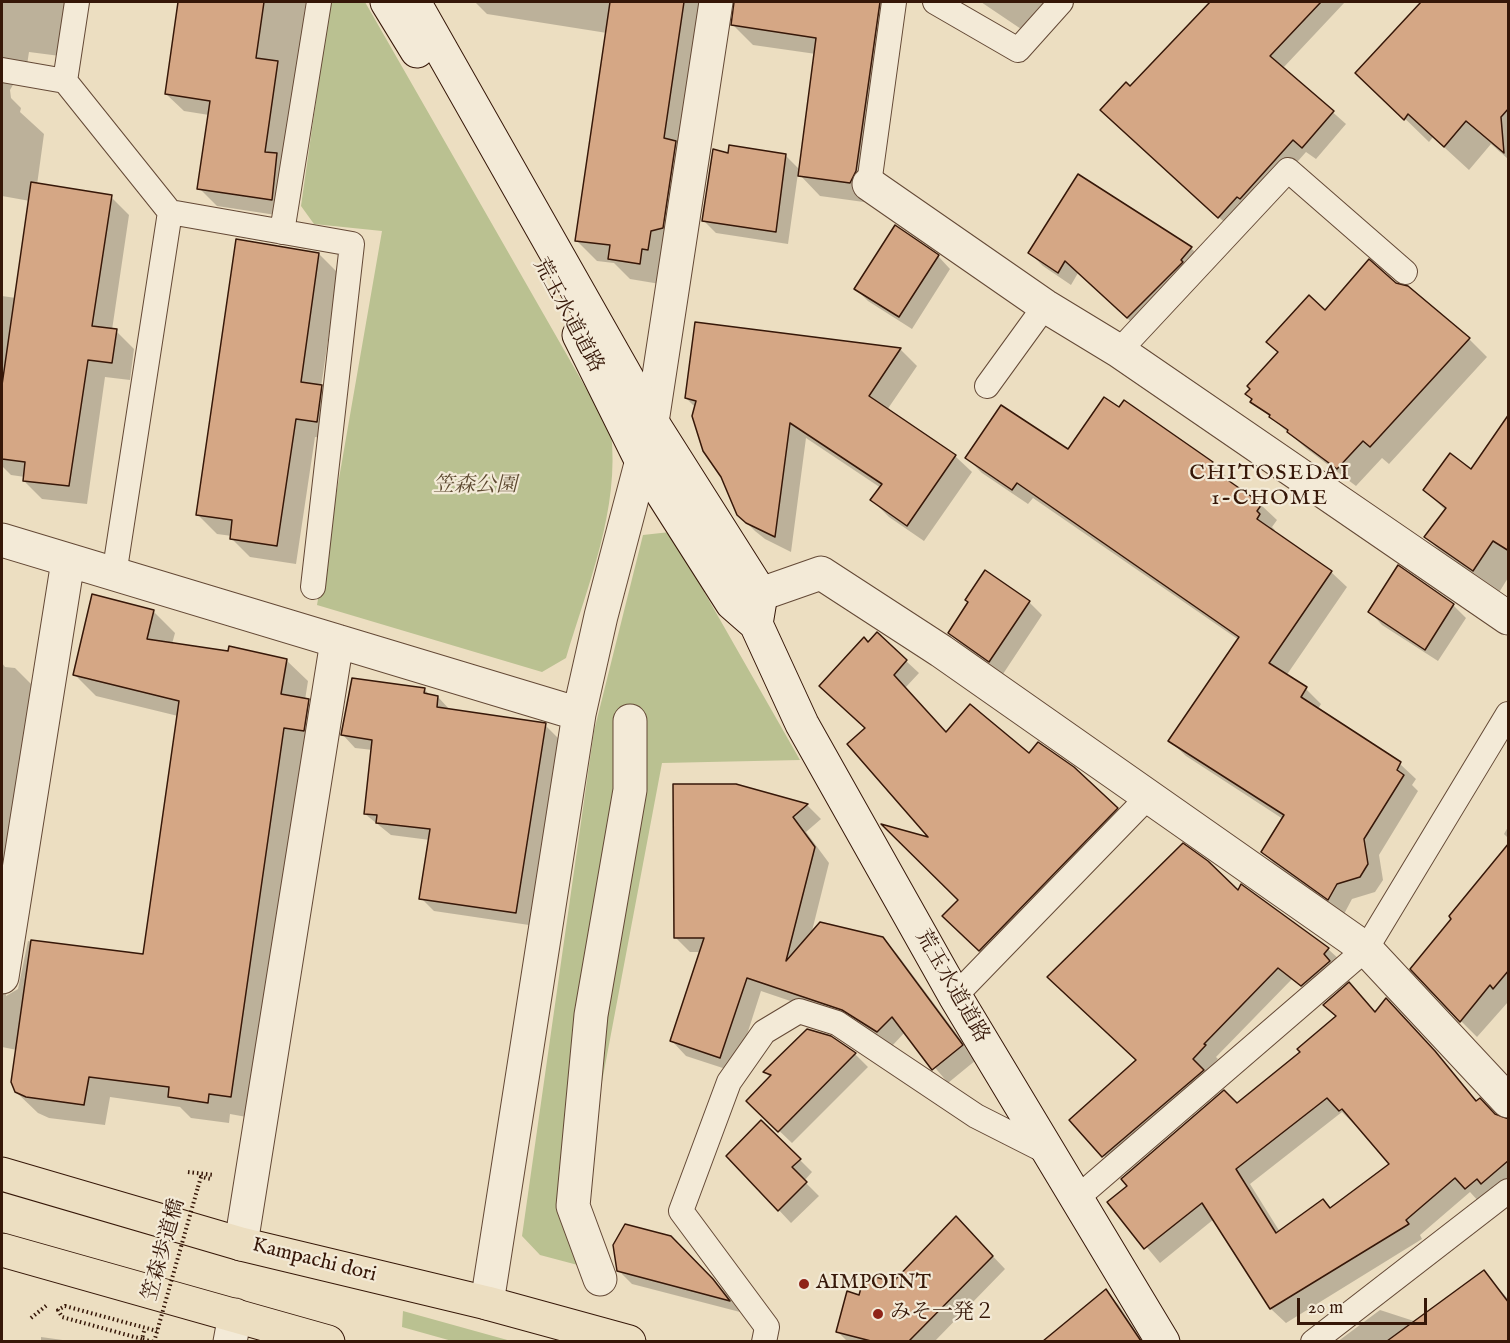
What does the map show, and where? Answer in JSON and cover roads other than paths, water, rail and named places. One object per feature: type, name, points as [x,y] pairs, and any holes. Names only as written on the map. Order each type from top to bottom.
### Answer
[{"type":"main road","name":"Kampachi dori","points":[[2,1174],[241,1244],[487,1303],[629,1341]]},
{"type":"main road","points":[[2,1250],[232,1328],[328,1341]]},
{"type":"street","name":"荒玉水道道路","points":[[387,2],[574,324],[641,460],[732,603],[759,609]]},
{"type":"street","points":[[487,1303],[579,714],[652,422],[716,2]]},
{"type":"street","name":"荒玉水道道路","points":[[420,6],[759,609],[802,724],[955,996],[1163,1341]]},
{"type":"street","points":[[416,51],[420,6]]},
{"type":"street","points":[[869,184],[1045,306],[1119,351],[1509,618]]},
{"type":"street","points":[[2,540],[579,714]]},
{"type":"street","points":[[2,977],[68,561]]},
{"type":"street","points":[[759,609],[821,573],[941,651],[1147,798],[1366,949],[1509,1101]]},
{"type":"street","points":[[241,1244],[337,641]]},
{"type":"street","points":[[600,1280],[573,1206],[591,1015],[630,790],[630,721]]},
{"type":"lane","points":[[65,81],[77,2]]},
{"type":"lane","points":[[282,232],[319,2]]},
{"type":"lane","points":[[869,184],[894,2]]},
{"type":"lane","points":[[935,2],[1018,50],[1061,2]]},
{"type":"lane","points":[[2,70],[65,81],[170,212],[352,244],[313,587]]},
{"type":"lane","points":[[1119,351],[1288,170],[1406,272]]},
{"type":"lane","points":[[114,575],[170,212]]},
{"type":"lane","points":[[987,386],[1045,306]]},
{"type":"lane","points":[[1077,1198],[1366,949],[1509,714]]},
{"type":"lane","points":[[955,996],[1147,798]]},
{"type":"lane","points":[[764,1341],[767,1327],[681,1211],[729,1082],[764,1032],[799,1011],[837,1023],[976,1116],[1051,1154]]},
{"type":"lane","points":[[1313,1341],[1509,1191]]},
{"type":"place","name":"AIMPOINT","points":[[804,1284]]},
{"type":"place","name":"みそ一発２","points":[[878,1314]]},
{"type":"district","name":"CHITOSEDAI 1-CHOME","points":[[1270,486]]},
{"type":"park label","name":"笠森公園","points":[[475,487]]}]
